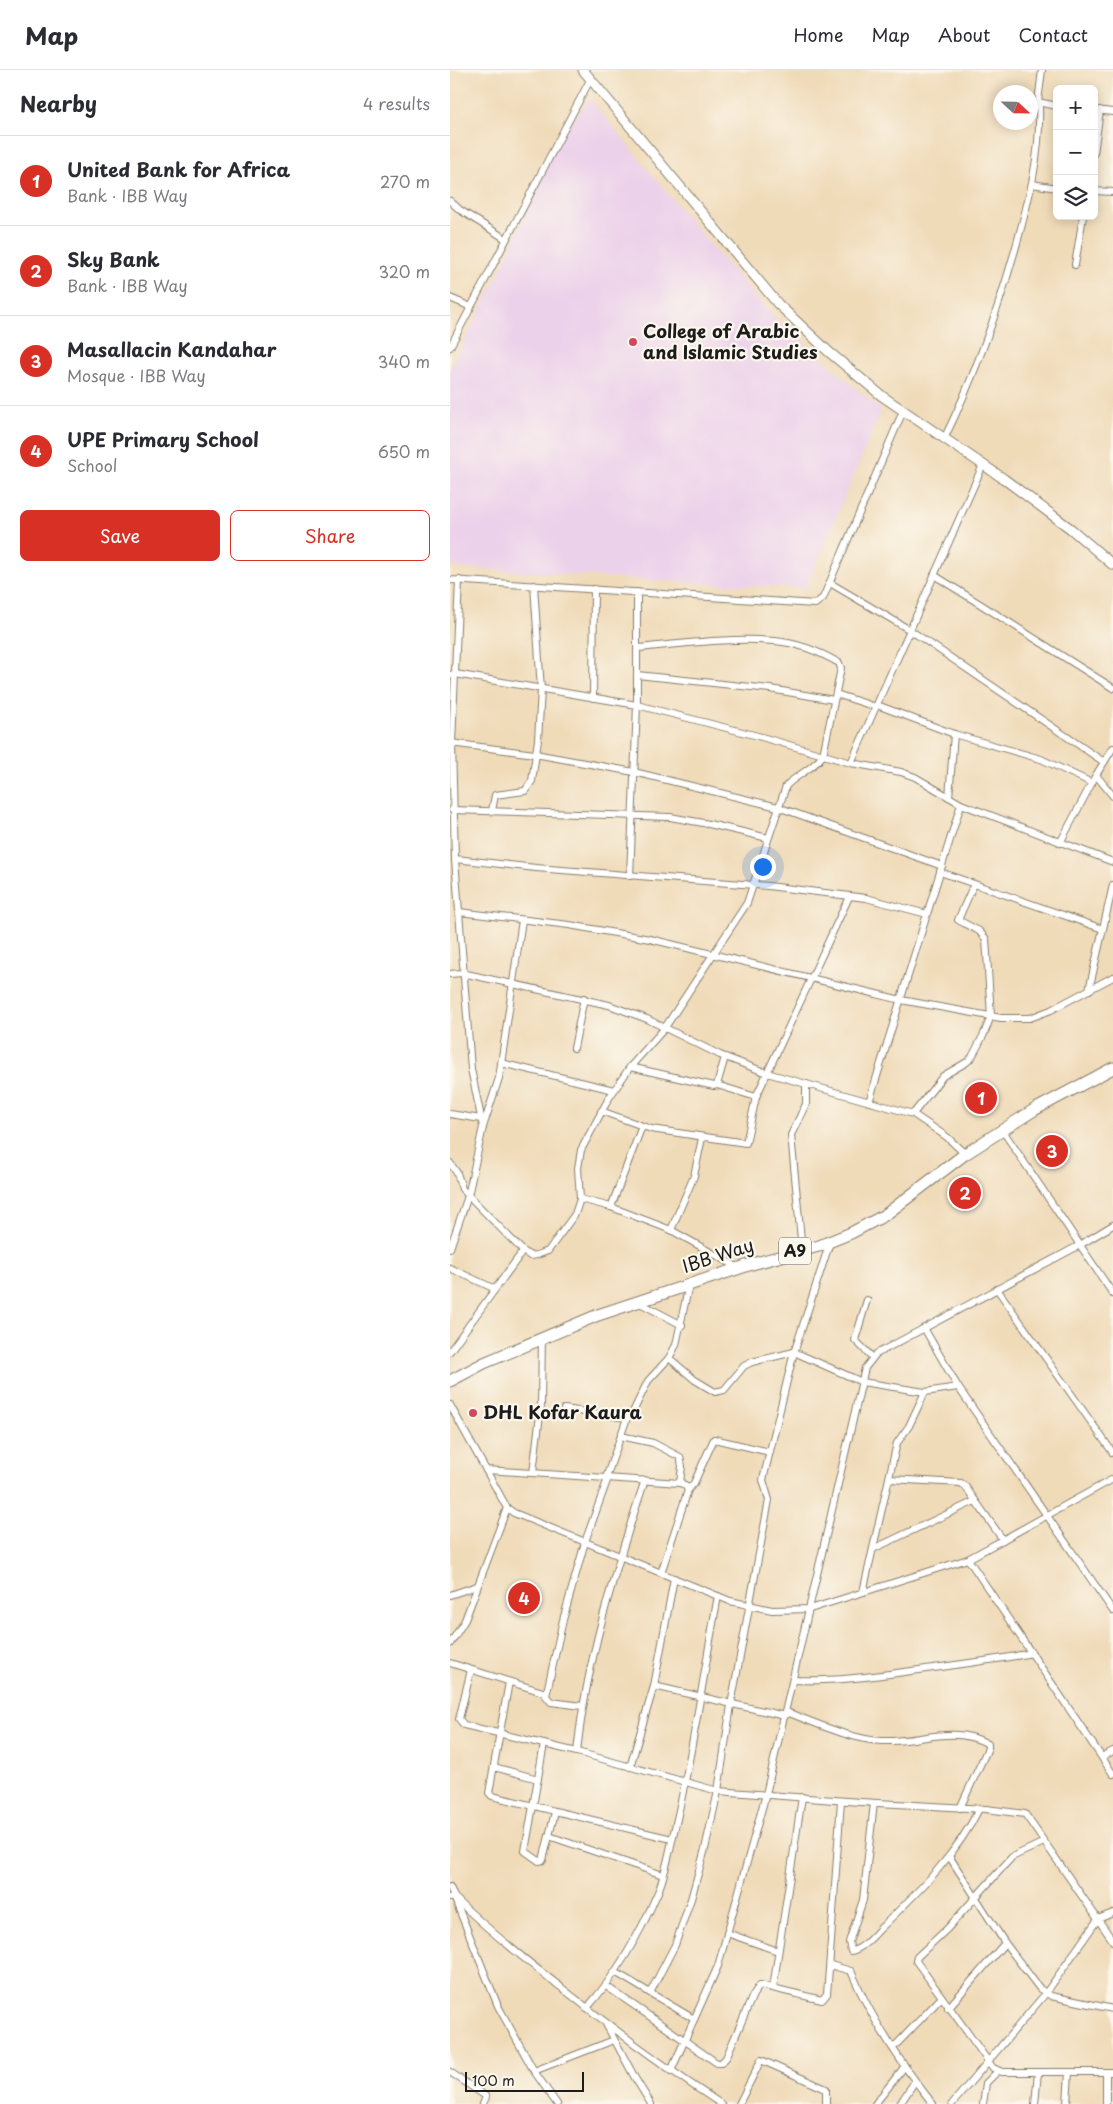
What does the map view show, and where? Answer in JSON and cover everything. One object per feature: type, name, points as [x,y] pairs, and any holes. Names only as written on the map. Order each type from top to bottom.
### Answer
[{"type":"highway","name":"IBB Way","points":[[450,1381],[484,1363],[598,1314],[739,1268],[830,1242],[885,1215],[965,1154],[1034,1110],[1113,1068]]},
{"type":"street","points":[[583,70],[778,304],[829,352],[882,396],[1071,529],[1113,564]]},
{"type":"street","points":[[944,439],[966,394],[1008,276],[1037,162],[1040,133],[1039,104],[1037,100],[1042,70]]},
{"type":"street","points":[[450,347],[590,80]]},
{"type":"street","points":[[1039,104],[1053,106]]},
{"type":"street","points":[[1098,110],[1113,112]]},
{"type":"street","points":[[1032,184],[1053,187]]},
{"type":"street","points":[[1098,191],[1113,192]]},
{"type":"street","points":[[450,201],[460,210],[506,239]]},
{"type":"street","points":[[1075,265],[1082,220]]},
{"type":"street","points":[[450,298],[471,307]]},
{"type":"street","points":[[450,580],[815,604],[824,598],[903,410]]},
{"type":"street","points":[[851,763],[982,465]]},
{"type":"street","points":[[934,575],[1113,688]]},
{"type":"street","points":[[459,580],[454,625],[451,743],[452,810],[462,973],[471,1069],[483,1127]]},
{"type":"street","points":[[830,584],[910,630],[1104,762]]},
{"type":"street","points":[[492,811],[495,795],[525,791],[529,787],[536,754],[541,690],[534,585]]},
{"type":"street","points":[[593,698],[594,589]]},
{"type":"street","points":[[630,876],[637,705],[637,592]]},
{"type":"street","points":[[450,1163],[457,1173],[462,1189],[523,1251],[530,1256],[548,1251],[575,1214],[580,1199],[578,1160],[581,1150],[601,1111],[630,1067],[664,1029],[747,903],[786,786],[793,778],[819,762],[824,756],[841,668],[840,663],[806,648],[775,641],[702,642],[637,648]]},
{"type":"street","points":[[453,674],[637,705],[758,736],[851,763],[901,772],[914,777],[961,804],[1113,862]]},
{"type":"street","points":[[637,675],[835,697],[877,706],[954,734],[1041,759],[1092,783]]},
{"type":"street","points":[[949,796],[954,734]]},
{"type":"street","points":[[451,743],[536,754],[634,772],[778,807],[941,869],[974,884],[1103,929]]},
{"type":"street","points":[[1060,843],[1096,775],[1113,748]]},
{"type":"street","points":[[1096,775],[1113,796]]},
{"type":"street","points":[[869,1102],[961,804]]},
{"type":"street","points":[[452,810],[670,817],[768,838]]},
{"type":"street","points":[[455,858],[536,868],[754,885],[866,898],[927,914]]},
{"type":"street","points":[[913,1114],[943,1076],[967,1062],[972,1056],[977,1049],[991,1016],[986,939],[979,931],[958,920],[974,884]]},
{"type":"street","points":[[1090,990],[1113,885]]},
{"type":"street","points":[[601,1111],[642,1126],[702,1138],[746,1143],[756,1097],[849,897]]},
{"type":"street","points":[[459,912],[569,925],[650,940],[810,980],[901,1000],[1016,1019],[1030,1018],[1051,1010],[1113,977]]},
{"type":"street","points":[[450,1248],[452,1235],[468,1196],[483,1127],[499,1078],[522,920]]},
{"type":"street","points":[[450,974],[462,973],[584,998],[609,1005],[637,1015],[725,1057],[767,1073],[913,1114],[929,1123],[965,1154]]},
{"type":"street","points":[[574,1048],[584,998]]},
{"type":"street","points":[[716,1085],[725,1057]]},
{"type":"street","points":[[501,1063],[614,1090]]},
{"type":"street","points":[[630,1067],[716,1085],[756,1097]]},
{"type":"street","points":[[802,1250],[791,1135],[806,1104],[806,1084]]},
{"type":"street","points":[[450,1114],[481,1119]]},
{"type":"street","points":[[611,1207],[642,1126]]},
{"type":"street","points":[[1003,1131],[1113,1294]]},
{"type":"street","points":[[671,1230],[694,1176],[702,1138]]},
{"type":"street","points":[[580,1199],[611,1207],[671,1230],[739,1268]]},
{"type":"street","points":[[671,2071],[718,1966],[766,1794],[865,1368],[872,1357],[1080,1245],[1113,1225]]},
{"type":"street","points":[[650,1994],[675,1945],[691,1899],[718,1791],[731,1704],[769,1500],[763,1480],[794,1352],[830,1242]]},
{"type":"street","points":[[450,1351],[523,1251]]},
{"type":"street","points":[[450,1268],[496,1289]]},
{"type":"street","points":[[582,1706],[551,1702],[546,1696],[563,1620],[585,1542],[627,1418],[631,1416],[648,1382],[669,1358],[676,1345],[682,1325],[689,1284]]},
{"type":"street","points":[[997,1289],[1113,1453]]},
{"type":"street","points":[[867,1300],[855,1340],[872,1357]]},
{"type":"street","points":[[636,1302],[682,1325]]},
{"type":"street","points":[[924,1328],[958,1387],[1113,1611]]},
{"type":"street","points":[[533,1473],[541,1406],[542,1337]]},
{"type":"street","points":[[669,1358],[695,1380],[715,1392],[724,1390],[744,1366],[752,1362],[794,1352],[862,1382],[925,1392],[958,1387]]},
{"type":"street","points":[[863,1592],[897,1443],[909,1426],[925,1392]]},
{"type":"street","points":[[450,1405],[507,1508],[514,1513],[718,1596],[772,1610],[810,1609],[968,1559],[1113,1479]]},
{"type":"street","points":[[564,1409],[627,1418]]},
{"type":"street","points":[[621,1436],[652,1444],[680,1457],[682,1466],[680,1483]]},
{"type":"street","points":[[662,1573],[688,1490],[694,1483],[714,1439],[770,1452]]},
{"type":"street","points":[[486,1470],[680,1483],[685,1484],[688,1490]]},
{"type":"street","points":[[889,1479],[961,1483],[1003,1540]]},
{"type":"street","points":[[577,1752],[582,1706],[598,1628],[645,1480]]},
{"type":"street","points":[[873,1548],[976,1501]]},
{"type":"street","points":[[450,1644],[465,1620],[507,1508]]},
{"type":"street","points":[[968,1559],[1113,1774]]},
{"type":"street","points":[[630,1767],[654,1686],[674,1578]]},
{"type":"street","points":[[450,1595],[477,1586]]},
{"type":"street","points":[[587,2008],[615,1972],[639,1931],[658,1890],[685,1782],[718,1596]]},
{"type":"street","points":[[793,1680],[823,1681],[866,1678],[986,1662],[1032,1653]]},
{"type":"street","points":[[450,1663],[546,1693]]},
{"type":"street","points":[[471,1670],[459,1719],[464,1725],[501,1732],[718,1791],[841,1801],[983,1809],[1025,1814],[1113,1941]]},
{"type":"street","points":[[509,1682],[489,1793],[492,1796],[672,1839]]},
{"type":"street","points":[[654,1686],[731,1704],[785,1714],[834,1730],[880,1741],[959,1734],[982,1740],[988,1744],[988,1748],[960,1808]]},
{"type":"street","points":[[544,1744],[526,1853],[541,1861],[555,1812]]},
{"type":"street","points":[[1102,1757],[1113,1751]]},
{"type":"street","points":[[494,1767],[538,1779]]},
{"type":"street","points":[[773,1988],[802,1797]]},
{"type":"street","points":[[606,1986],[717,2063],[722,2063],[726,2058],[753,1995],[760,1985],[822,2000],[827,1994],[832,1965],[841,1801]]},
{"type":"street","points":[[874,1803],[863,1900],[849,1942],[851,1951],[866,1942],[925,1884],[950,1857],[983,1809]]},
{"type":"street","points":[[549,1836],[662,1875]]},
{"type":"street","points":[[1044,1842],[1012,1857],[948,1929],[917,1957],[916,1961],[988,2063],[998,2071],[1110,2072],[1106,2104]]},
{"type":"street","points":[[950,1857],[1005,1943],[1040,1989],[1063,1999],[1113,2008]]},
{"type":"street","points":[[450,1887],[452,1898],[498,2006],[534,2071],[557,2104]]},
{"type":"street","points":[[452,1898],[490,1932],[587,2008],[671,2071],[721,2104]]},
{"type":"street","points":[[952,2104],[1046,1993],[1098,1919],[1113,1913]]},
{"type":"street","points":[[727,1933],[778,1951]]},
{"type":"street","points":[[948,2008],[1005,1943]]},
{"type":"street","points":[[832,1965],[851,1971],[893,2048],[933,2104]]},
{"type":"street","points":[[615,1972],[694,2019]]},
{"type":"street","points":[[893,2048],[941,1998]]},
{"type":"street","points":[[604,2021],[651,2104]]},
{"type":"street","points":[[534,2071],[614,2040]]},
{"type":"street","points":[[739,2104],[761,2060],[826,2088],[826,2104]]},
{"type":"street","points":[[875,2104],[905,2066]]},
{"type":"street","points":[[983,2104],[986,2083],[998,2071]]},
{"type":"street","points":[[450,2072],[484,2095],[486,2097],[483,2104]]},
{"type":"street","points":[[1035,2104],[1038,2072]]},
{"type":"street","points":[[1067,2104],[1069,2072]]},
{"type":"street","points":[[900,2104],[915,2081]]},
{"type":"shaded area","name":"College of Arabic and Islamic Studies","points":[[590,99],[711,246],[772,315],[881,410],[806,588],[450,567],[450,369],[500,271],[561,134]]},
{"type":"place","name":"College of Arabic and Islamic Studies","points":[[633,342]]},
{"type":"place","name":"United Bank for Africa","points":[[981,1098]]},
{"type":"place","name":"Masallacin Kandahar","points":[[1052,1151]]},
{"type":"place","name":"Sky Bank","points":[[965,1193]]},
{"type":"place","name":"DHL Kofar Kaura","points":[[473,1413]]},
{"type":"place","name":"UPE Primary School","points":[[524,1598]]}]
